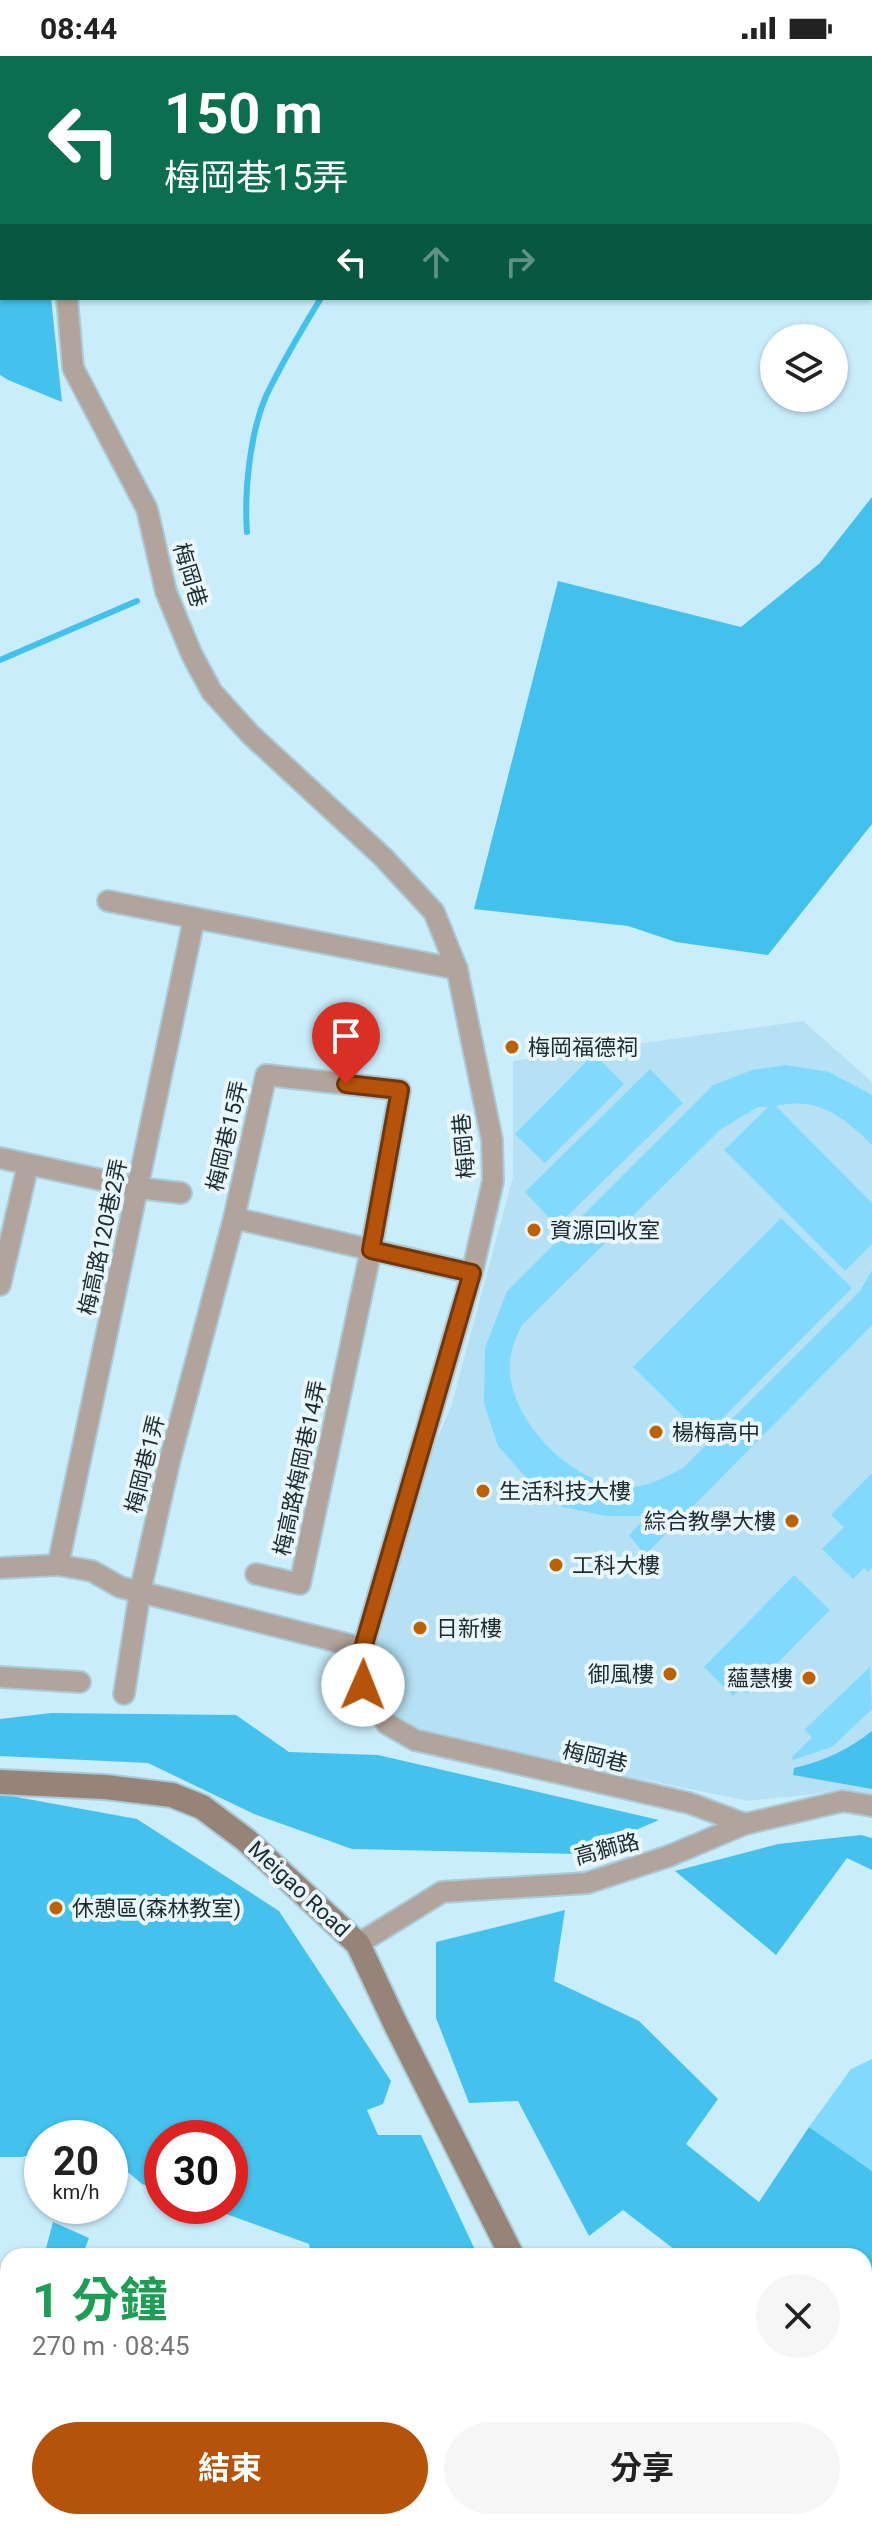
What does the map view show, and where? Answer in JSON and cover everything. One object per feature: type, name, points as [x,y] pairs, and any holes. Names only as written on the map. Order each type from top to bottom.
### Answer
[{"type":"street","name":"梅岡巷","points":[[67,300],[73,368],[147,509],[166,592],[192,655],[212,692],[250,734],[383,857],[434,912],[457,969],[492,1140],[493,1181],[472,1273],[363,1648],[363,1685],[387,1724],[415,1740],[689,1803],[745,1824]]},
{"type":"street","points":[[108,901],[457,969]]},
{"type":"street","name":"梅高路120巷2弄","points":[[58,1565],[194,919]]},
{"type":"street","name":"梅岡巷15弄","points":[[199,1348],[234,1218],[266,1075],[400,1090],[346,1366]]},
{"type":"street","points":[[0,1158],[139,1188],[181,1193]]},
{"type":"street","points":[[0,1285],[28,1165]]},
{"type":"street","name":"梅岡巷15弄","points":[[234,1218],[472,1273]]},
{"type":"street","name":"梅岡巷1弄","points":[[124,1694],[140,1592],[199,1348]]},
{"type":"street","name":"梅高路梅岡巷14弄","points":[[256,1574],[300,1584],[346,1366]]},
{"type":"street","points":[[0,1568],[58,1565],[92,1571],[120,1587],[363,1648]]},
{"type":"street","points":[[0,1677],[80,1682]]},
{"type":"street","name":"Meigao Road","points":[[0,1782],[105,1787],[172,1795],[202,1807],[246,1840],[358,1944],[508,2248]]},
{"type":"street","name":"高獅路","points":[[358,1944],[442,1892],[587,1883],[669,1856],[745,1824],[843,1801],[872,1806]]},
{"type":"shaded area","points":[[0,300],[51,300],[62,402],[0,375]]},
{"type":"shaded area","points":[[872,497],[872,824],[768,955],[676,942],[628,926],[474,909],[558,581],[741,627],[820,563]]},
{"type":"shaded area","name":"楊梅高中","points":[[803,1021],[872,1082],[872,1797],[832,1792],[749,1801],[404,1731],[384,1700],[375,1650],[429,1457],[451,1407],[513,1177],[513,1061]]},
{"type":"shaded area","points":[[594,1054],[624,1084],[545,1163],[515,1134]]},
{"type":"shaded area","points":[[786,1065],[829,1072],[872,1095],[872,1145],[829,1111],[805,1104],[776,1106],[872,1203],[872,1244],[845,1271],[724,1150],[768,1107],[758,1107],[721,1129],[522,1325],[513,1348],[510,1372],[514,1392],[535,1432],[551,1450],[590,1477],[610,1485],[638,1486],[683,1468],[860,1291],[872,1270],[872,1325],[645,1555],[629,1535],[647,1516],[606,1516],[563,1507],[529,1481],[498,1446],[484,1403],[485,1348],[507,1291],[713,1085],[752,1070]]},
{"type":"shaded area","points":[[650,1069],[683,1103],[557,1226],[525,1192]]},
{"type":"shaded area","points":[[781,1218],[852,1288],[704,1437],[633,1367]]},
{"type":"shaded area","points":[[872,1473],[872,1568],[868,1572],[864,1568],[853,1579],[822,1549],[844,1527],[831,1515]]},
{"type":"shaded area","points":[[794,1575],[830,1610],[747,1694],[741,1689],[733,1696],[704,1667]]},
{"type":"shaded area","points":[[870,1667],[872,1709],[832,1747],[793,1760],[792,1757],[812,1738],[805,1729]]},
{"type":"shaded area","points":[[51,1713],[236,1715],[289,1752],[378,1755],[659,1820],[580,1854],[352,1849],[254,1814],[148,1763],[0,1756],[0,1719]]},
{"type":"shaded area","points":[[872,1731],[872,1789],[793,1775],[794,1768],[835,1754]]},
{"type":"shaded area","points":[[0,1794],[137,1819],[279,1911],[391,2081],[383,2104],[367,2110],[378,2135],[421,2135],[474,2248],[310,2248],[309,2244],[248,2222],[248,2120],[144,2120],[144,2185],[128,2172],[128,2120],[24,2120],[24,2156],[0,2157]]},
{"type":"shaded area","points":[[861,1835],[872,1838],[872,1870],[847,1858],[776,1955],[675,1871],[778,1844]]},
{"type":"shaded area","points":[[565,1910],[554,1981],[639,2021],[718,2099],[686,2144],[759,2202],[809,2127],[872,2171],[872,2248],[673,2248],[623,2210],[589,2236],[518,2101],[469,2103],[436,2018],[436,1942]]},
{"type":"shaded area","points":[[872,2059],[872,2171],[809,2127],[851,2069]]},
{"type":"shaded area","points":[[52,2224],[89,2238],[85,2248],[46,2248]]},
{"type":"waterway","points":[[247,532],[249,463],[260,411],[320,300]]},
{"type":"waterway","points":[[0,660],[137,601]]},
{"type":"place","name":"梅岡福德祠","points":[[512,1047]]},
{"type":"place","name":"資源回收室","points":[[534,1230]]},
{"type":"place","name":"楊梅高中","points":[[656,1432]]},
{"type":"place","name":"生活科技大樓","points":[[483,1491]]},
{"type":"place","name":"綜合教學大樓","points":[[792,1521]]},
{"type":"place","name":"工科大樓","points":[[556,1565]]},
{"type":"place","name":"日新樓","points":[[420,1628]]},
{"type":"place","name":"御風樓","points":[[670,1674]]},
{"type":"place","name":"蘊慧樓","points":[[809,1678]]},
{"type":"place","name":"休憩區(森林教室)","points":[[56,1908]]},
{"type":"route","points":[[346,1084],[400,1090],[371,1250],[472,1273],[363,1648],[363,1685]]}]
